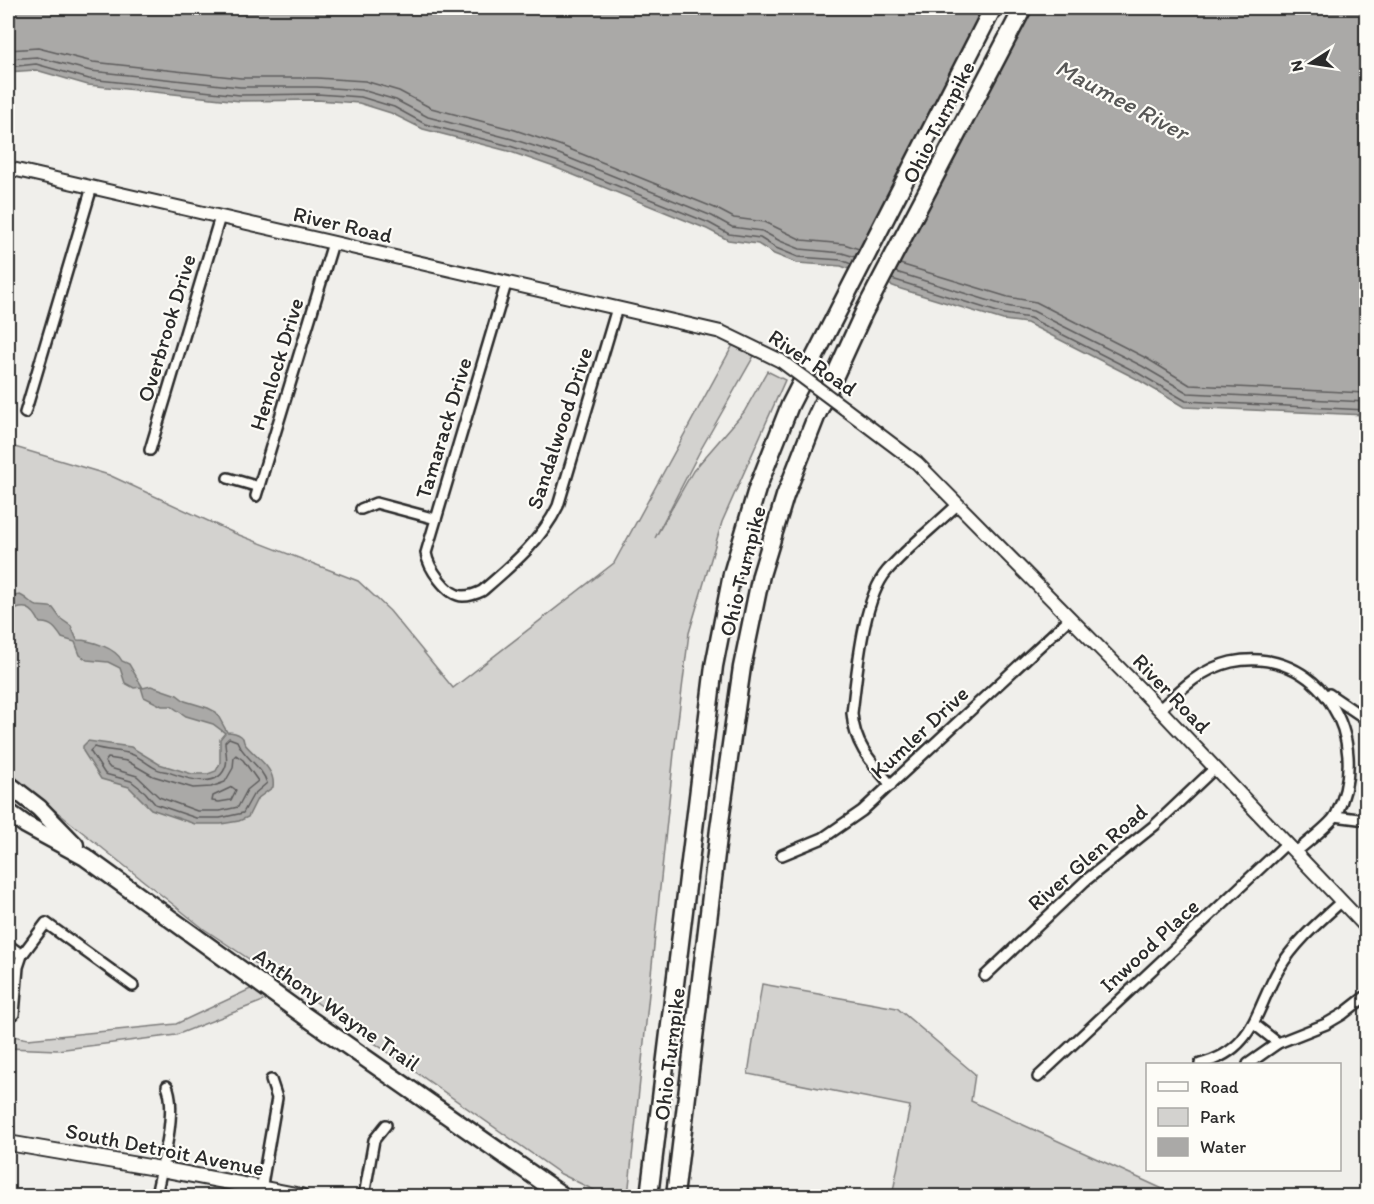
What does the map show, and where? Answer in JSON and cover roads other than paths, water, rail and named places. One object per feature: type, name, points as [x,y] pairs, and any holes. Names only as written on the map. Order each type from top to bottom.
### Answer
[{"type":"highway","name":"Ohio Turnpike","points":[[649,1197],[714,666],[732,574],[757,489],[790,405],[993,8]]},
{"type":"highway","name":"Ohio Turnpike","points":[[675,1197],[718,841],[742,667],[761,575],[784,496],[816,417],[864,312],[1023,8]]},
{"type":"highway","name":"Anthony Wayne Trail","points":[[8,784],[39,808],[86,856]]},
{"type":"highway","name":"Anthony Wayne Trail","points":[[8,812],[26,825],[86,856],[305,1016],[563,1197]]},
{"type":"main road","name":"South Detroit Avenue","points":[[12,1145],[161,1168],[261,1193],[301,1197]]},
{"type":"street","name":"River Road","points":[[8,168],[721,332],[781,361],[917,464],[1160,709],[1366,927]]},
{"type":"street","points":[[25,413],[92,188]]},
{"type":"street","name":"Overbrook Drive","points":[[150,450],[220,217]]},
{"type":"street","name":"Hemlock Drive","points":[[228,478],[257,491],[333,243]]},
{"type":"street","name":"Tamarack Drive","points":[[440,579],[428,562],[426,553],[506,284]]},
{"type":"street","name":"Sandalwood Drive","points":[[440,579],[450,590],[461,597],[482,591],[534,542],[549,524],[558,506],[617,308]]},
{"type":"street","points":[[361,509],[376,503],[436,519]]},
{"type":"street","points":[[891,784],[864,753],[855,736],[852,722],[860,654],[869,611],[874,594],[886,572],[957,505]]},
{"type":"street","name":"Kumler Drive","points":[[782,855],[823,838],[862,811],[1070,618]]},
{"type":"street","points":[[1160,709],[1187,683],[1203,673],[1230,662],[1245,660],[1270,662],[1299,673],[1366,719]]},
{"type":"street","points":[[1325,691],[1342,718],[1350,753],[1348,780],[1335,816],[1366,820]]},
{"type":"street","name":"River Glen Road","points":[[985,976],[1085,881],[1155,825],[1215,768]]},
{"type":"street","name":"Inwood Place","points":[[1038,1077],[1291,848],[1335,816]]},
{"type":"street","points":[[1204,1063],[1228,1052],[1246,1035],[1254,1024],[1279,969],[1289,954],[1342,901]]},
{"type":"street","points":[[14,1014],[18,967],[22,955],[46,923],[133,986]]},
{"type":"street","points":[[8,945],[22,955]]},
{"type":"street","points":[[8,966],[18,967]]},
{"type":"street","points":[[1251,1063],[1278,1043],[1326,1024],[1366,996]]},
{"type":"street","points":[[1254,1024],[1278,1043]]},
{"type":"street","points":[[261,1193],[277,1098],[271,1080]]},
{"type":"street","points":[[156,1197],[172,1111],[171,1095],[167,1086]]},
{"type":"street","points":[[364,1197],[374,1140],[386,1125]]},
{"type":"water","name":"Maumee River","points":[[8,8],[1366,8],[1366,415],[1184,407],[1135,378],[1027,323],[1003,320],[901,289],[841,266],[797,263],[774,254],[758,244],[728,240],[707,229],[554,167],[508,151],[423,129],[391,113],[359,103],[317,100],[240,101],[88,85],[36,70],[8,72]]},
{"type":"water","points":[[20,595],[37,606],[53,608],[61,619],[71,626],[77,640],[96,643],[114,652],[122,661],[129,664],[143,688],[151,686],[208,708],[216,712],[227,732],[236,733],[242,737],[245,744],[268,768],[273,780],[273,787],[257,799],[248,817],[221,824],[195,824],[151,809],[129,787],[101,779],[83,751],[83,746],[88,741],[131,747],[159,764],[192,774],[208,774],[216,771],[220,763],[220,739],[225,733],[213,724],[186,716],[171,706],[162,706],[144,697],[141,687],[134,688],[125,683],[120,668],[108,662],[87,660],[80,655],[75,642],[62,638],[50,625],[40,623],[31,610],[19,608],[8,613],[8,597]]}]
